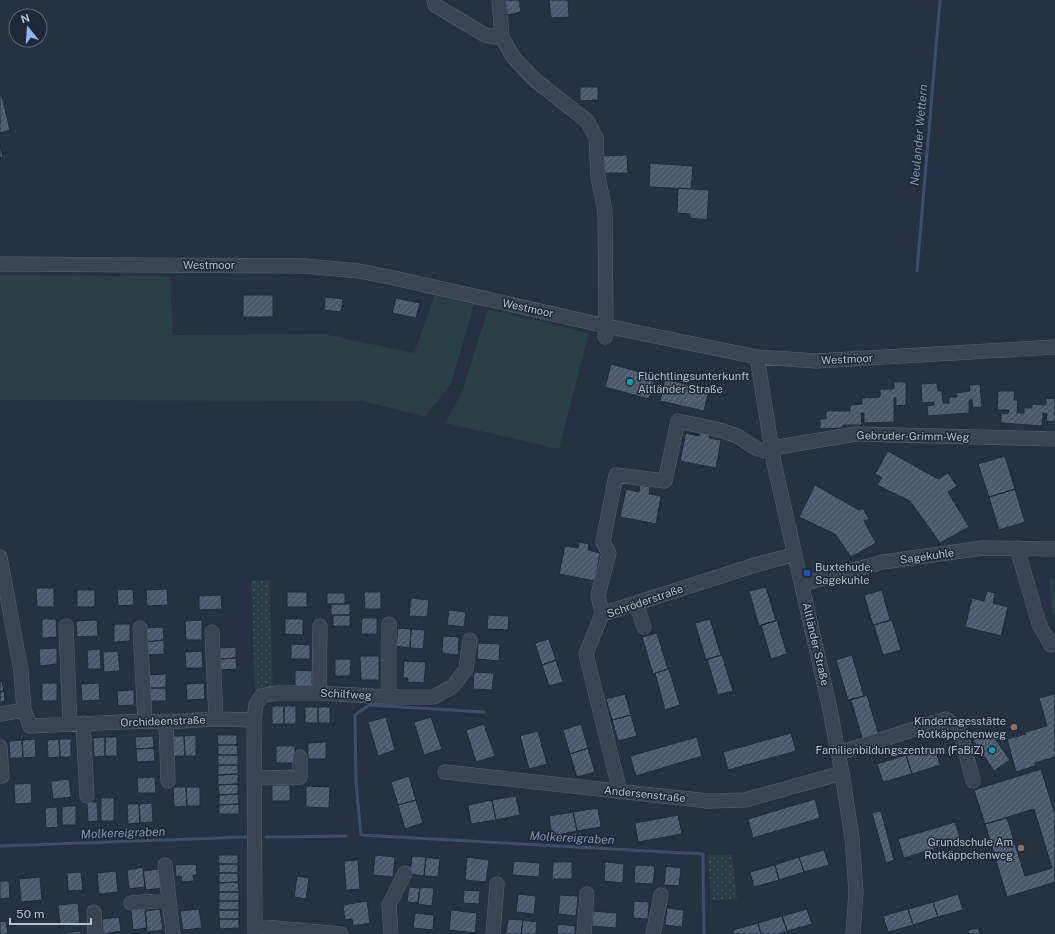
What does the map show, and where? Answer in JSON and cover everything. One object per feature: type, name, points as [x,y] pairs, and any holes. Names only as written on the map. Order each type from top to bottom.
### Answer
[{"type":"street","points":[[434,0],[435,5],[485,35],[502,38]]},
{"type":"street","points":[[499,0],[502,38],[514,58],[535,80],[587,121],[596,137],[598,177],[605,210],[606,332]]},
{"type":"street","name":"Westmoor","points":[[0,264],[305,266],[359,271],[394,278],[606,332],[757,357],[816,361],[1055,347]]},
{"type":"street","name":"Altländer Straße","points":[[757,357],[772,449],[842,773],[852,838],[856,892],[853,934]]},
{"type":"street","points":[[602,614],[598,595],[609,554],[603,542],[616,474],[665,481],[678,421],[737,436],[762,451],[772,449]]},
{"type":"street","name":"Gebrüder-Grimm-Weg","points":[[772,449],[856,434],[1055,439]]},
{"type":"street","name":"Sagekuhle","points":[[802,584],[884,562],[983,548],[1055,550]]},
{"type":"street","points":[[1017,548],[1039,624],[1051,645]]},
{"type":"street","name":"Schröderstraße","points":[[620,792],[586,654],[602,614],[752,566],[795,554]]},
{"type":"street","name":"Orchideenstraße","points":[[0,557],[20,671],[24,710],[30,726],[216,719],[254,720]]},
{"type":"street","points":[[636,603],[644,627]]},
{"type":"street","points":[[389,624],[390,697]]},
{"type":"street","points":[[66,626],[76,724],[87,796]]},
{"type":"street","points":[[319,693],[320,626]]},
{"type":"street","points":[[140,628],[145,721]]},
{"type":"street","points":[[212,632],[216,719]]},
{"type":"street","name":"Schilfweg","points":[[254,720],[256,704],[262,696],[276,693],[434,697],[453,686],[466,669],[470,640]]},
{"type":"street","points":[[0,714],[24,710]]},
{"type":"street","points":[[838,753],[946,719],[960,730],[973,781]]},
{"type":"street","points":[[254,720],[255,930],[341,934]]},
{"type":"street","points":[[166,722],[168,781]]},
{"type":"street","points":[[0,747],[2,776]]},
{"type":"street","points":[[254,778],[300,777],[300,757]]},
{"type":"street","name":"Andersenstraße","points":[[445,772],[708,801],[744,800],[842,773]]},
{"type":"street","points":[[165,865],[173,934]]},
{"type":"street","points":[[391,934],[388,905],[405,873]]},
{"type":"street","points":[[493,934],[497,884]]},
{"type":"street","points":[[584,934],[588,894]]},
{"type":"street","points":[[654,934],[661,895]]},
{"type":"street","points":[[132,904],[169,900]]},
{"type":"street","points":[[94,912],[96,934]]},
{"type":"green space","points":[[0,275],[170,276],[173,335],[324,334],[414,353],[435,295],[474,305],[451,384],[425,417],[362,401],[0,400]]},
{"type":"green space","points":[[488,309],[589,333],[559,449],[445,423],[462,392]]},
{"type":"green space","points":[[1055,578],[1055,614],[1052,614],[1049,579]]},
{"type":"green space","points":[[269,580],[273,692],[255,692],[251,581]]},
{"type":"green space","points":[[708,855],[732,855],[737,899],[711,901]]},
{"type":"building","points":[[505,0],[519,0],[521,12],[508,15]]},
{"type":"building","points":[[549,0],[568,0],[569,17],[551,18]]},
{"type":"building","points":[[580,87],[598,87],[598,100],[580,101]]},
{"type":"building","points":[[0,96],[2,96],[10,130],[0,133]]},
{"type":"building","points":[[0,145],[3,157],[0,158]]},
{"type":"building","points":[[627,155],[628,173],[602,173],[601,156]]},
{"type":"building","points":[[650,163],[693,166],[691,189],[649,187]]},
{"type":"building","points":[[678,188],[709,190],[707,220],[690,218],[690,214],[677,213]]},
{"type":"building","points":[[243,295],[273,295],[273,317],[243,317]]},
{"type":"building","points":[[325,297],[343,299],[341,312],[324,310]]},
{"type":"building","points":[[396,298],[420,303],[416,318],[392,313]]},
{"type":"building","name":"Flüchtlingsunterkunft Altländer Straße","points":[[611,364],[655,376],[649,399],[605,387]]},
{"type":"building","name":"Flüchtlingsunterkunft Altländer Straße","points":[[665,379],[709,390],[704,411],[660,401]]},
{"type":"building","points":[[894,382],[906,382],[906,405],[896,406],[896,398],[894,397],[894,422],[864,423],[864,413],[861,413],[862,425],[843,425],[843,428],[820,429],[820,419],[826,419],[826,411],[850,411],[850,405],[862,404],[862,398],[880,397],[880,389],[894,389]]},
{"type":"building","points":[[937,383],[938,391],[942,391],[943,403],[949,403],[949,397],[957,397],[956,393],[970,391],[969,385],[980,384],[982,407],[973,408],[972,400],[969,400],[969,413],[928,416],[927,406],[934,405],[934,402],[922,403],[921,384]]},
{"type":"building","points":[[998,391],[1015,391],[1014,400],[1018,400],[1017,413],[1024,413],[1024,408],[1032,408],[1032,404],[1046,405],[1046,398],[1055,399],[1055,422],[1046,421],[1047,414],[1043,413],[1042,426],[1001,423],[1001,413],[1008,414],[1009,410],[997,410]]},
{"type":"building","points":[[700,429],[710,431],[709,438],[721,440],[716,468],[680,461],[686,433],[699,436]]},
{"type":"building","points":[[888,451],[938,479],[948,473],[957,486],[948,492],[969,527],[940,543],[910,501],[877,485],[882,478],[875,474]]},
{"type":"building","points":[[1005,456],[1015,489],[989,497],[978,464]]},
{"type":"building","points":[[640,485],[650,487],[649,494],[661,496],[656,524],[620,517],[626,489],[639,492]]},
{"type":"building","points":[[815,485],[859,510],[863,508],[869,519],[864,521],[876,543],[851,557],[835,534],[799,517]]},
{"type":"building","points":[[1015,489],[1025,522],[999,530],[989,497]]},
{"type":"building","points":[[579,542],[589,544],[588,550],[600,553],[595,581],[559,574],[565,546],[578,548]]},
{"type":"building","points":[[766,587],[776,621],[759,626],[749,591]]},
{"type":"building","points":[[36,588],[54,588],[54,607],[37,607]]},
{"type":"building","points":[[133,589],[134,605],[118,606],[117,590]]},
{"type":"building","points":[[167,589],[168,605],[147,606],[146,590]]},
{"type":"building","points":[[77,590],[95,590],[95,607],[77,607]]},
{"type":"building","points":[[882,590],[890,620],[873,625],[864,595]]},
{"type":"building","points":[[987,591],[995,593],[993,603],[1008,607],[1001,636],[965,627],[972,598],[984,601]]},
{"type":"building","points":[[287,592],[307,592],[307,607],[287,607]]},
{"type":"building","points":[[364,592],[381,592],[381,609],[365,609]]},
{"type":"building","points":[[327,593],[345,593],[345,604],[327,604]]},
{"type":"building","points":[[221,595],[222,609],[199,610],[199,596]]},
{"type":"building","points":[[411,598],[429,600],[427,617],[409,616]]},
{"type":"building","points":[[331,604],[350,604],[350,615],[331,615]]},
{"type":"building","points":[[449,610],[466,612],[464,627],[447,625]]},
{"type":"building","points":[[333,615],[350,615],[350,626],[333,626]]},
{"type":"building","points":[[488,615],[509,616],[508,630],[487,629]]},
{"type":"building","points":[[362,618],[377,618],[377,634],[361,634]]},
{"type":"building","points":[[42,619],[56,619],[57,637],[42,638]]},
{"type":"building","points":[[285,619],[303,619],[303,635],[285,634]]},
{"type":"building","points":[[710,619],[721,655],[706,660],[695,623]]},
{"type":"building","points":[[97,620],[98,636],[77,637],[76,621]]},
{"type":"building","points":[[202,620],[202,640],[186,640],[185,621]]},
{"type":"building","points":[[777,620],[787,654],[771,659],[761,625]]},
{"type":"building","points":[[892,620],[901,650],[883,655],[874,625]]},
{"type":"building","points":[[114,624],[130,624],[130,641],[114,642]]},
{"type":"building","points":[[163,627],[164,640],[146,642],[145,628]]},
{"type":"building","points":[[398,628],[411,629],[410,648],[396,646]]},
{"type":"building","points":[[411,629],[425,630],[423,649],[410,648]]},
{"type":"building","points":[[657,633],[668,669],[653,674],[642,637]]},
{"type":"building","points":[[443,636],[459,637],[458,655],[442,653]]},
{"type":"building","points":[[549,639],[556,660],[542,665],[535,643]]},
{"type":"building","points":[[164,640],[164,654],[146,655],[146,642]]},
{"type":"building","points":[[478,643],[500,644],[499,661],[477,659]]},
{"type":"building","points":[[291,644],[310,645],[310,659],[291,659]]},
{"type":"building","points":[[236,647],[236,658],[220,659],[220,648]]},
{"type":"building","points":[[57,648],[57,664],[40,666],[39,649]]},
{"type":"building","points":[[100,649],[101,669],[88,669],[87,650]]},
{"type":"building","points":[[118,651],[120,671],[104,672],[103,652]]},
{"type":"building","points":[[202,651],[203,668],[186,668],[185,652]]},
{"type":"building","points":[[722,655],[733,691],[718,695],[707,659]]},
{"type":"building","points":[[852,655],[864,696],[848,700],[836,660]]},
{"type":"building","points":[[360,656],[379,656],[379,680],[361,680]]},
{"type":"building","points":[[236,658],[237,669],[221,670],[220,659]]},
{"type":"building","points":[[335,659],[351,659],[350,676],[335,676]]},
{"type":"building","points":[[556,660],[563,682],[549,686],[542,665]]},
{"type":"building","points":[[404,661],[426,662],[424,683],[407,682],[408,678],[403,678]]},
{"type":"building","points":[[669,669],[680,705],[665,710],[655,673]]},
{"type":"building","points":[[295,670],[312,671],[312,686],[295,686]]},
{"type":"building","points":[[474,672],[494,673],[492,690],[473,689]]},
{"type":"building","points":[[166,674],[166,688],[148,688],[148,675]]},
{"type":"building","points":[[2,681],[4,691],[0,692],[0,682]]},
{"type":"building","points":[[42,683],[57,683],[57,701],[42,701]]},
{"type":"building","points":[[99,683],[100,700],[82,701],[81,684]]},
{"type":"building","points":[[204,683],[205,699],[187,700],[186,684]]},
{"type":"building","points":[[148,688],[166,688],[166,701],[149,701]]},
{"type":"building","points":[[134,690],[134,705],[118,706],[117,691]]},
{"type":"building","points":[[4,691],[5,701],[0,702],[0,692]]},
{"type":"building","points":[[625,694],[631,715],[612,720],[606,699]]},
{"type":"building","points":[[1055,694],[1055,757],[1035,763],[1035,766],[1016,772],[1007,739],[1047,726],[1039,698]]},
{"type":"building","points":[[867,695],[879,736],[863,741],[851,700]]},
{"type":"building","points":[[272,706],[284,706],[284,724],[272,724]]},
{"type":"building","points":[[284,706],[296,706],[296,724],[284,724]]},
{"type":"building","points":[[305,707],[318,707],[318,723],[305,723]]},
{"type":"building","points":[[318,707],[330,707],[330,723],[318,723]]},
{"type":"building","points":[[631,715],[637,736],[618,741],[612,720]]},
{"type":"building","points":[[386,717],[395,750],[378,756],[368,722]]},
{"type":"building","points":[[431,717],[442,749],[424,755],[414,722]]},
{"type":"building","points":[[484,724],[495,756],[476,762],[466,730]]},
{"type":"building","points":[[581,724],[588,748],[570,754],[563,730]]},
{"type":"building","name":"Familienbildungszentrum (FaBiZ)","points":[[989,730],[1010,760],[994,771],[973,740]]},
{"type":"building","points":[[538,731],[547,764],[529,769],[520,736]]},
{"type":"building","points":[[791,733],[796,751],[728,770],[723,752]]},
{"type":"building","points":[[196,735],[196,756],[185,756],[184,736]]},
{"type":"building","points":[[217,735],[237,735],[237,745],[218,745]]},
{"type":"building","points":[[153,736],[154,748],[136,749],[135,737]]},
{"type":"building","points":[[172,736],[184,736],[185,756],[173,756]]},
{"type":"building","points":[[105,737],[117,737],[117,756],[105,756]]},
{"type":"building","points":[[105,737],[105,756],[94,757],[93,738]]},
{"type":"building","points":[[697,737],[702,756],[636,776],[630,756]]},
{"type":"building","points":[[35,739],[36,757],[23,758],[22,740]]},
{"type":"building","points":[[59,739],[71,739],[71,757],[60,757]]},
{"type":"building","points":[[59,739],[60,757],[48,758],[47,740]]},
{"type":"building","points":[[22,740],[23,758],[10,758],[9,741]]},
{"type":"building","points":[[326,742],[326,759],[308,759],[308,743]]},
{"type":"building","points":[[218,745],[237,745],[238,755],[218,755]]},
{"type":"building","points":[[276,746],[295,746],[295,763],[276,763]]},
{"type":"building","points":[[935,746],[940,765],[912,774],[906,755]]},
{"type":"building","points":[[154,748],[155,761],[137,762],[136,749]]},
{"type":"building","points":[[588,748],[595,772],[577,777],[570,754]]},
{"type":"building","points":[[218,755],[238,755],[238,765],[218,765]]},
{"type":"building","points":[[906,755],[912,774],[883,782],[877,764]]},
{"type":"building","points":[[218,765],[238,765],[238,774],[218,775]]},
{"type":"building","name":"Grundschule Am Rotkäppchenweg","points":[[1041,769],[1055,814],[1055,882],[1007,897],[974,790]],"holes":[[[1034,809],[1052,868],[1025,876],[1007,818],[985,824]]]},
{"type":"building","points":[[238,774],[238,784],[218,785],[218,775]]},
{"type":"building","points":[[409,776],[416,800],[398,805],[391,782]]},
{"type":"building","points":[[155,777],[156,793],[138,793],[137,778]]},
{"type":"building","points":[[69,779],[71,797],[53,799],[51,781]]},
{"type":"building","points":[[31,783],[32,803],[15,804],[14,784]]},
{"type":"building","points":[[238,784],[238,794],[219,795],[218,785]]},
{"type":"building","points":[[272,785],[290,785],[290,801],[272,801]]},
{"type":"building","points":[[306,786],[330,787],[329,808],[306,807]]},
{"type":"building","points":[[173,787],[186,787],[187,806],[174,807]]},
{"type":"building","points":[[186,787],[200,787],[200,806],[187,806]]},
{"type":"building","points":[[238,794],[239,804],[219,805],[219,795]]},
{"type":"building","points":[[516,796],[520,815],[496,820],[492,800]]},
{"type":"building","points":[[101,798],[114,798],[114,821],[101,821]]},
{"type":"building","points":[[815,799],[820,818],[753,838],[748,819]]},
{"type":"building","points":[[416,800],[423,823],[405,829],[398,805]]},
{"type":"building","points":[[492,800],[496,820],[471,824],[468,805]]},
{"type":"building","points":[[87,802],[97,802],[98,821],[88,822]]},
{"type":"building","points":[[152,803],[153,822],[140,823],[139,804]]},
{"type":"building","points":[[127,804],[139,804],[140,823],[128,824]]},
{"type":"building","points":[[239,804],[239,814],[219,814],[219,805]]},
{"type":"building","points":[[76,806],[76,825],[62,825],[62,807]]},
{"type":"building","points":[[57,807],[58,827],[46,828],[45,808]]},
{"type":"building","points":[[598,808],[601,827],[577,831],[573,812]]},
{"type":"building","points":[[881,811],[894,860],[886,863],[872,813]]},
{"type":"building","points":[[573,812],[577,831],[552,836],[549,816]]},
{"type":"building","points":[[678,815],[682,834],[638,842],[635,823]]},
{"type":"building","points":[[955,822],[961,841],[904,858],[898,839]]},
{"type":"building","points":[[824,850],[829,865],[804,872],[799,857]]},
{"type":"building","points":[[218,855],[238,855],[238,864],[219,864]]},
{"type":"building","points":[[375,855],[395,857],[393,877],[373,875]]},
{"type":"building","points":[[412,856],[426,857],[424,876],[410,874]]},
{"type":"building","points":[[426,857],[440,859],[438,877],[424,876]]},
{"type":"building","points":[[467,857],[489,860],[486,882],[465,880]]},
{"type":"building","points":[[799,857],[804,872],[779,880],[775,865]]},
{"type":"building","points":[[358,860],[360,889],[346,890],[344,861]]},
{"type":"building","points":[[514,861],[540,863],[539,877],[512,875]]},
{"type":"building","points":[[553,862],[572,862],[572,879],[552,879]]},
{"type":"building","points":[[605,862],[624,864],[623,883],[604,881]]},
{"type":"building","points":[[196,864],[197,875],[193,875],[194,881],[182,882],[181,876],[176,877],[175,865]]},
{"type":"building","points":[[219,864],[238,864],[238,873],[219,873]]},
{"type":"building","points":[[635,865],[655,866],[653,884],[634,883]]},
{"type":"building","points":[[775,865],[779,880],[754,887],[750,872]]},
{"type":"building","points":[[666,866],[681,868],[679,886],[664,885]]},
{"type":"building","points":[[143,867],[145,887],[129,889],[127,870]]},
{"type":"building","points":[[159,869],[162,888],[146,890],[143,871]]},
{"type":"building","points":[[116,871],[118,892],[99,894],[97,873]]},
{"type":"building","points":[[81,872],[83,890],[68,891],[67,873]]},
{"type":"building","points":[[219,873],[238,873],[238,882],[219,883]]},
{"type":"building","points":[[297,876],[309,878],[306,899],[294,897]]},
{"type":"building","points":[[40,877],[42,900],[21,902],[19,879]]},
{"type":"building","points":[[0,881],[9,881],[10,898],[0,899]]},
{"type":"building","points":[[238,882],[239,892],[219,892],[219,883]]},
{"type":"building","points":[[409,887],[420,888],[418,903],[407,902]]},
{"type":"building","points":[[420,887],[434,888],[432,906],[418,904]]},
{"type":"building","points":[[464,890],[480,891],[479,904],[463,903]]},
{"type":"building","points":[[219,892],[239,892],[239,901],[219,901]]},
{"type":"building","points":[[518,894],[536,896],[534,914],[516,912]]},
{"type":"building","points":[[958,894],[963,910],[938,917],[933,902]]},
{"type":"building","points":[[560,895],[578,896],[576,916],[558,914]]},
{"type":"building","points":[[219,901],[239,901],[239,910],[219,910]]},
{"type":"building","points":[[367,901],[370,923],[353,926],[352,919],[345,920],[343,905]]},
{"type":"building","points":[[634,901],[649,902],[648,919],[633,918]]},
{"type":"building","points":[[933,902],[938,917],[913,925],[908,909]]},
{"type":"building","points":[[78,903],[80,923],[60,924],[58,905]]},
{"type":"building","points":[[145,908],[147,928],[133,930],[131,910]]},
{"type":"building","points":[[667,908],[684,910],[682,927],[665,925]]},
{"type":"building","points":[[160,909],[163,930],[147,932],[145,911]]},
{"type":"building","points":[[199,909],[202,928],[183,930],[180,911]]},
{"type":"building","points":[[807,909],[812,924],[787,931],[782,916]]},
{"type":"building","points":[[908,909],[913,925],[888,932],[883,916]]},
{"type":"building","points":[[219,910],[239,910],[239,919],[219,919]]},
{"type":"building","points":[[451,910],[477,913],[475,933],[449,930]]},
{"type":"building","points":[[593,911],[617,913],[616,928],[592,926]]},
{"type":"building","points":[[415,913],[434,915],[433,930],[413,928]]},
{"type":"building","points":[[782,916],[787,931],[778,934],[761,934],[758,923]]},
{"type":"building","points":[[119,917],[121,931],[103,934],[102,919]]},
{"type":"building","points":[[219,919],[239,919],[239,928],[220,929]]},
{"type":"building","points":[[508,919],[523,920],[521,934],[506,934]]},
{"type":"building","points":[[523,920],[537,922],[536,934],[521,934]]},
{"type":"building","points":[[6,921],[8,934],[0,934],[0,922]]},
{"type":"building","points":[[758,923],[761,934],[734,934],[733,930]]},
{"type":"building","points":[[558,924],[575,926],[575,934],[557,934]]},
{"type":"building","points":[[978,928],[980,934],[969,934],[968,930]]},
{"type":"building","points":[[81,931],[81,934],[60,934],[60,933]]},
{"type":"waterway","name":"Neulander Wettern","points":[[917,271],[940,0]]},
{"type":"waterway","name":"Molkereigraben","points":[[484,712],[369,705],[355,715],[356,783],[361,835],[703,854],[704,934]]},
{"type":"waterway","name":"Molkereigraben","points":[[266,837],[346,836]]},
{"type":"waterway","name":"Molkereigraben","points":[[0,846],[246,837]]},
{"type":"place","name":"Flüchtlingsunterkunft Altländer Straße","points":[[630,382]]},
{"type":"place","name":"Buxtehude, Sagekuhle","points":[[807,573]]},
{"type":"place","name":"Kindertagesstätte Rotkäppchenweg","points":[[1014,727]]},
{"type":"place","name":"Familienbildungszentrum (FaBiZ)","points":[[992,750]]},
{"type":"place","name":"Grundschule Am Rotkäppchenweg","points":[[1021,848]]}]
